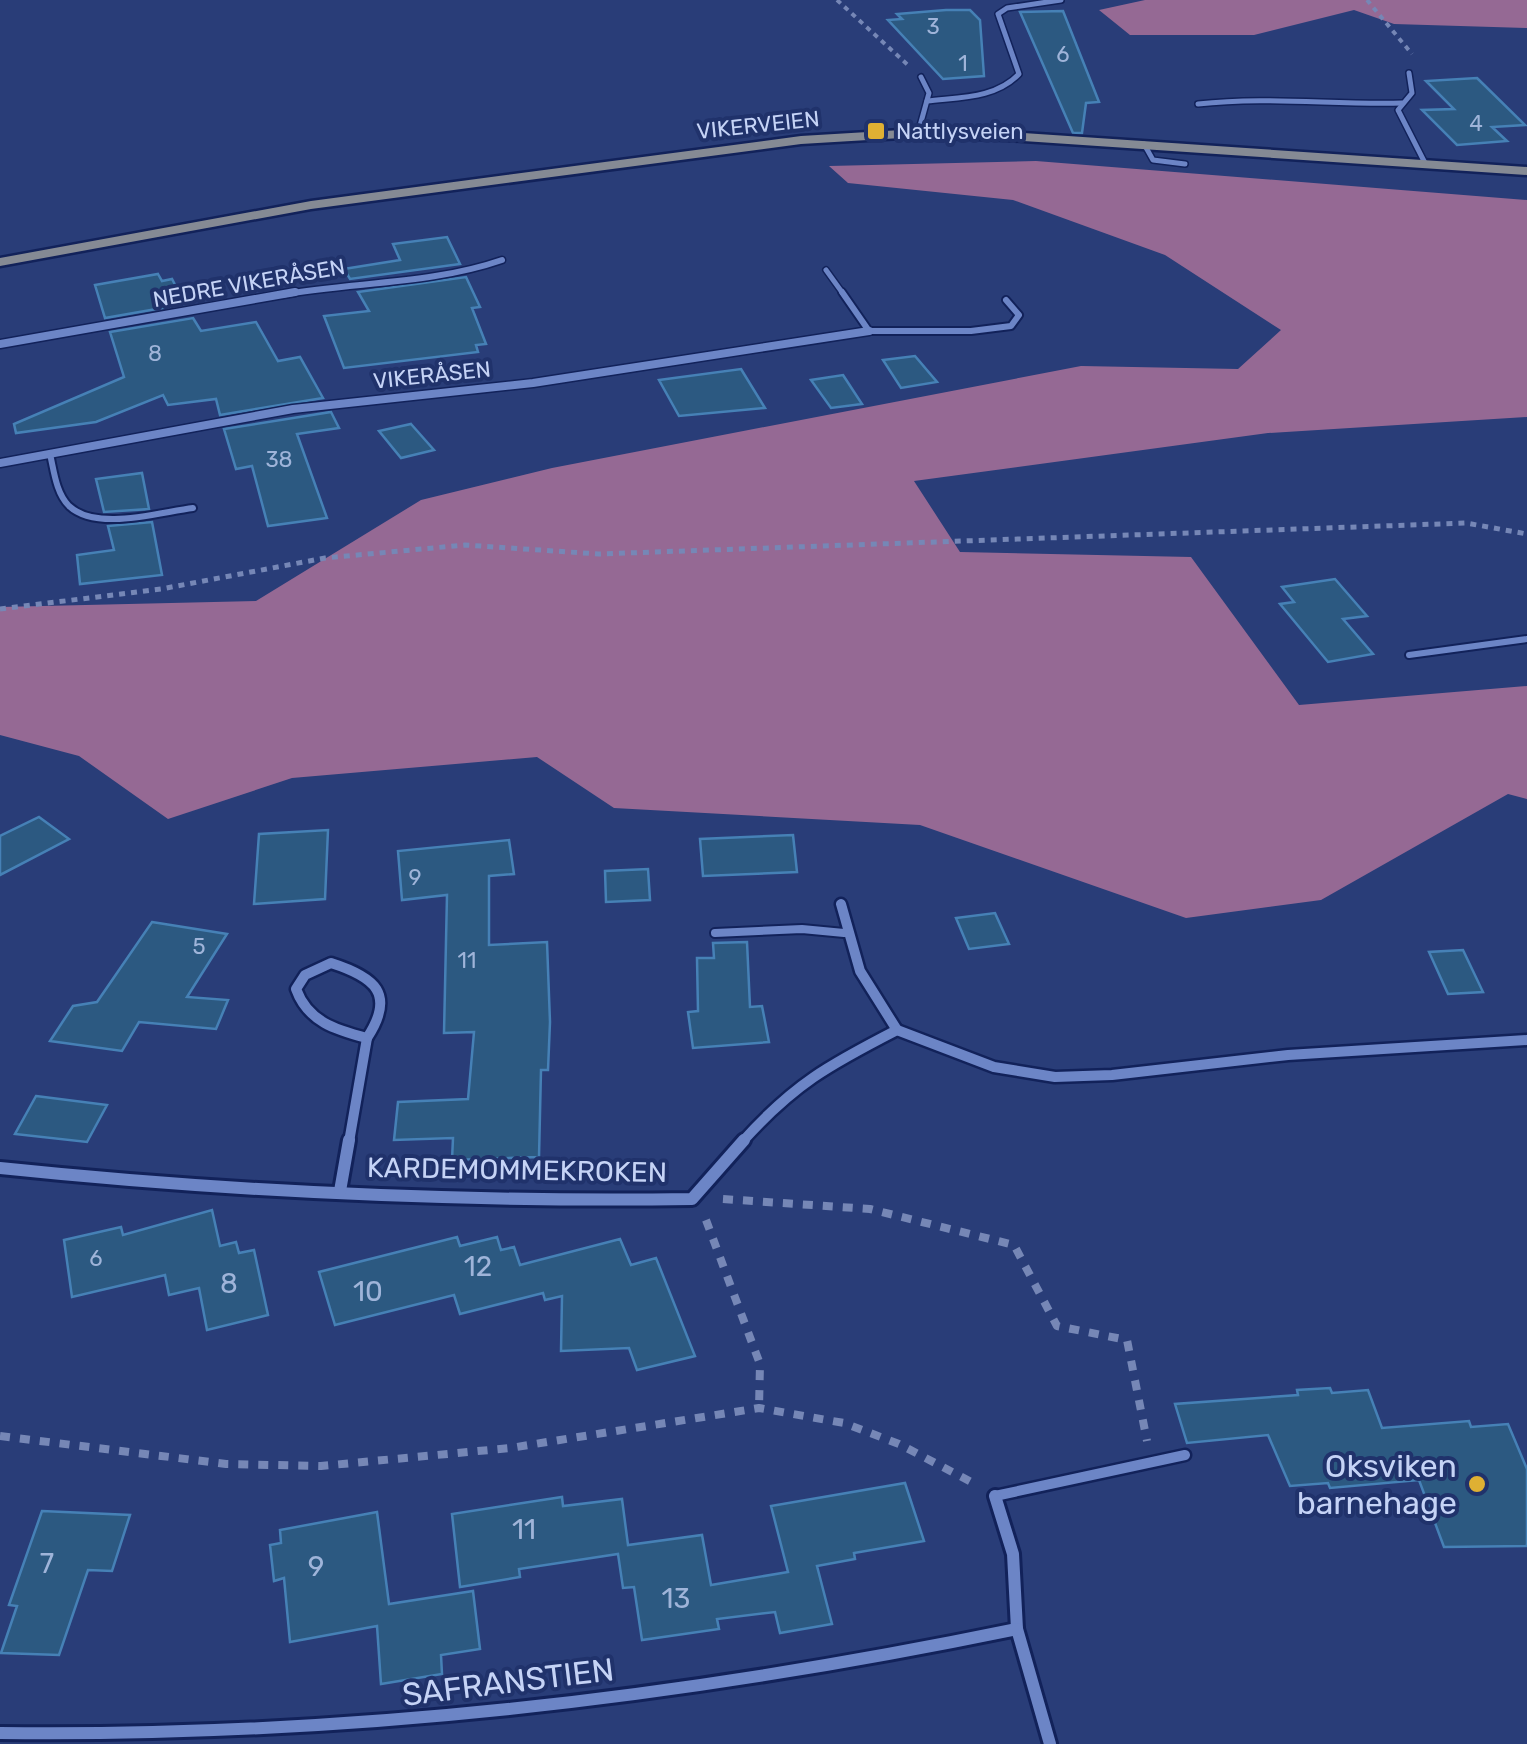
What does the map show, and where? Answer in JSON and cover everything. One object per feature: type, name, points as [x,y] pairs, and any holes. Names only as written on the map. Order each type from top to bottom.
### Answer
[{"type":"main road","name":"VIKERVEIEN","points":[[0,262],[311,204],[528,172],[783,141],[918,133],[1144,144],[1527,171]]},
{"type":"street","name":"NEDRE VIKERÅSEN","points":[[0,344],[354,282],[459,275],[502,260]]},
{"type":"street","name":"VIKERÅSEN","points":[[0,463],[293,410],[534,383],[869,331]]},
{"type":"street","points":[[840,904],[844,933],[870,994],[898,1030],[991,1066],[1028,1074],[1097,1076],[1258,1057],[1377,1054],[1527,1040]]},
{"type":"street","name":"KARDEMOMMEKROKEN","points":[[340,1192],[368,1038],[379,1023],[384,1005],[377,987],[359,970],[331,962],[306,975],[296,989],[300,1004],[315,1020],[368,1038]]},
{"type":"street","points":[[692,1199],[782,1097],[832,1064],[898,1030]]},
{"type":"street","name":"KARDEMOMMEKROKEN","points":[[0,1168],[196,1188],[547,1201],[692,1199]]},
{"type":"street","points":[[995,1496],[1013,1554],[1017,1629],[1050,1744]]},
{"type":"street","name":"SAFRANSTIEN","points":[[0,1733],[108,1738],[321,1730],[544,1707],[848,1666],[1017,1629]]},
{"type":"lane","points":[[928,101],[1012,83],[1019,74],[998,14],[1007,8],[1061,0]]},
{"type":"lane","points":[[1408,74],[1412,93],[1402,103],[1400,116],[1426,165]]},
{"type":"lane","points":[[918,133],[929,92],[921,77]]},
{"type":"lane","points":[[1198,104],[1257,97],[1325,105],[1402,103]]},
{"type":"lane","points":[[1144,144],[1149,158],[1184,164]]},
{"type":"lane","points":[[826,270],[869,331],[970,331],[1011,326],[1019,316],[1006,300]]},
{"type":"lane","points":[[50,454],[59,491],[78,514],[102,518],[193,508]]},
{"type":"lane","points":[[1409,655],[1527,639]]},
{"type":"lane","points":[[715,933],[802,929],[844,933]]},
{"type":"lane","points":[[995,1496],[1185,1455]]},
{"type":"path","points":[[837,0],[921,77]]},
{"type":"path","points":[[1367,0],[1414,56],[1408,74]]},
{"type":"path","points":[[0,609],[162,589],[326,558],[465,545],[599,554],[1466,523],[1527,534]]},
{"type":"path","points":[[692,1199],[844,1202],[915,1216],[1014,1245],[1057,1326],[1127,1340],[1152,1462]]},
{"type":"path","points":[[692,1199],[714,1232],[760,1364],[758,1408]]},
{"type":"path","points":[[0,1436],[254,1466],[338,1466],[449,1456],[758,1408],[826,1415],[939,1463],[995,1496]]},
{"type":"shaded area","points":[[1145,0],[1527,0],[1527,28],[1394,24],[1354,10],[1254,35],[1130,35],[1099,10]]},
{"type":"shaded area","points":[[1036,161],[1527,200],[1527,417],[1268,433],[914,481],[960,552],[1191,557],[1299,705],[1527,686],[1527,799],[1508,794],[1321,900],[1186,918],[920,825],[614,808],[537,757],[292,778],[168,819],[79,756],[0,735],[0,607],[256,601],[421,500],[552,468],[1081,366],[1238,369],[1281,330],[1165,255],[1013,200],[848,183],[829,166]]},
{"type":"building","points":[[970,10],[980,20],[984,76],[943,79],[888,20],[902,19],[897,14]]},
{"type":"building","points":[[1063,11],[1099,102],[1086,103],[1082,133],[1073,133],[1020,12]]},
{"type":"building","points":[[1477,78],[1525,125],[1492,127],[1507,141],[1457,145],[1422,110],[1454,109],[1426,81]]},
{"type":"building","points":[[447,237],[460,264],[350,279],[344,269],[400,260],[393,244]]},
{"type":"building","points":[[158,274],[162,281],[172,279],[185,304],[105,318],[95,285]]},
{"type":"building","points":[[466,277],[480,307],[472,308],[486,344],[476,345],[478,352],[344,368],[324,316],[369,311],[358,292]]},
{"type":"building","points":[[193,318],[201,331],[256,322],[278,361],[300,357],[323,398],[220,415],[216,399],[168,405],[163,395],[96,422],[16,433],[14,424],[124,377],[110,332]]},
{"type":"building","points":[[915,356],[937,382],[901,388],[883,360]]},
{"type":"building","points":[[741,369],[765,408],[679,416],[659,380]]},
{"type":"building","points":[[843,375],[862,404],[831,408],[811,380]]},
{"type":"building","points":[[331,412],[339,428],[297,434],[327,518],[268,526],[252,466],[236,469],[224,429]]},
{"type":"building","points":[[411,424],[434,450],[401,458],[379,431]]},
{"type":"building","points":[[142,473],[149,509],[104,512],[96,479]]},
{"type":"building","points":[[152,522],[162,575],[80,584],[77,555],[114,550],[108,526]]},
{"type":"building","points":[[1335,579],[1367,616],[1343,619],[1373,654],[1328,662],[1280,604],[1294,602],[1282,587]]},
{"type":"building","points":[[39,817],[69,839],[0,875],[0,836]]},
{"type":"building","points":[[328,830],[325,899],[254,904],[259,834]]},
{"type":"building","points":[[793,835],[797,872],[703,876],[700,839]]},
{"type":"building","points":[[509,840],[514,874],[489,876],[489,945],[547,942],[550,1022],[548,1070],[541,1070],[539,1157],[452,1160],[453,1138],[394,1140],[398,1102],[468,1099],[474,1032],[444,1033],[447,895],[402,900],[398,851]]},
{"type":"building","points":[[648,869],[650,900],[606,902],[605,871]]},
{"type":"building","points":[[995,913],[1009,944],[969,949],[956,918]]},
{"type":"building","points":[[152,922],[227,934],[187,997],[228,1000],[216,1029],[139,1022],[122,1051],[50,1041],[73,1006],[97,1002]]},
{"type":"building","points":[[747,942],[750,1007],[762,1006],[769,1042],[693,1048],[688,1012],[698,1011],[697,958],[714,958],[713,943]]},
{"type":"building","points":[[1463,950],[1483,992],[1448,994],[1429,952]]},
{"type":"building","points":[[36,1096],[107,1105],[87,1142],[15,1134]]},
{"type":"building","points":[[212,1210],[220,1246],[236,1242],[239,1253],[254,1250],[268,1315],[207,1330],[199,1288],[169,1295],[165,1275],[72,1297],[64,1240],[121,1227],[123,1235]]},
{"type":"building","points":[[457,1237],[460,1246],[497,1237],[501,1250],[514,1247],[520,1265],[620,1239],[631,1265],[656,1258],[695,1356],[637,1370],[629,1348],[561,1351],[562,1296],[545,1300],[543,1293],[460,1314],[454,1295],[335,1325],[319,1272]]},
{"type":"building","points":[[1330,1388],[1332,1393],[1368,1390],[1382,1428],[1469,1421],[1471,1427],[1508,1424],[1527,1469],[1527,1546],[1444,1547],[1419,1480],[1330,1488],[1328,1483],[1290,1486],[1268,1435],[1187,1443],[1175,1404],[1298,1395],[1297,1390]]},
{"type":"building","points":[[905,1483],[924,1541],[854,1553],[855,1559],[817,1566],[832,1624],[780,1633],[775,1612],[717,1619],[719,1629],[642,1640],[634,1587],[623,1588],[618,1554],[519,1569],[520,1577],[460,1587],[452,1514],[562,1497],[563,1506],[622,1499],[628,1545],[702,1535],[711,1585],[788,1572],[771,1506]]},
{"type":"building","points":[[42,1511],[130,1515],[112,1571],[88,1570],[59,1655],[1,1653],[17,1606],[9,1605]]},
{"type":"building","points":[[377,1512],[389,1604],[473,1591],[480,1649],[441,1655],[442,1674],[381,1684],[377,1626],[290,1642],[284,1578],[274,1581],[270,1545],[281,1543],[280,1530]]},
{"type":"place","name":"Nattlysveien","points":[[876,131]]},
{"type":"place","name":"Oksviken barnehage","points":[[1477,1484]]}]
